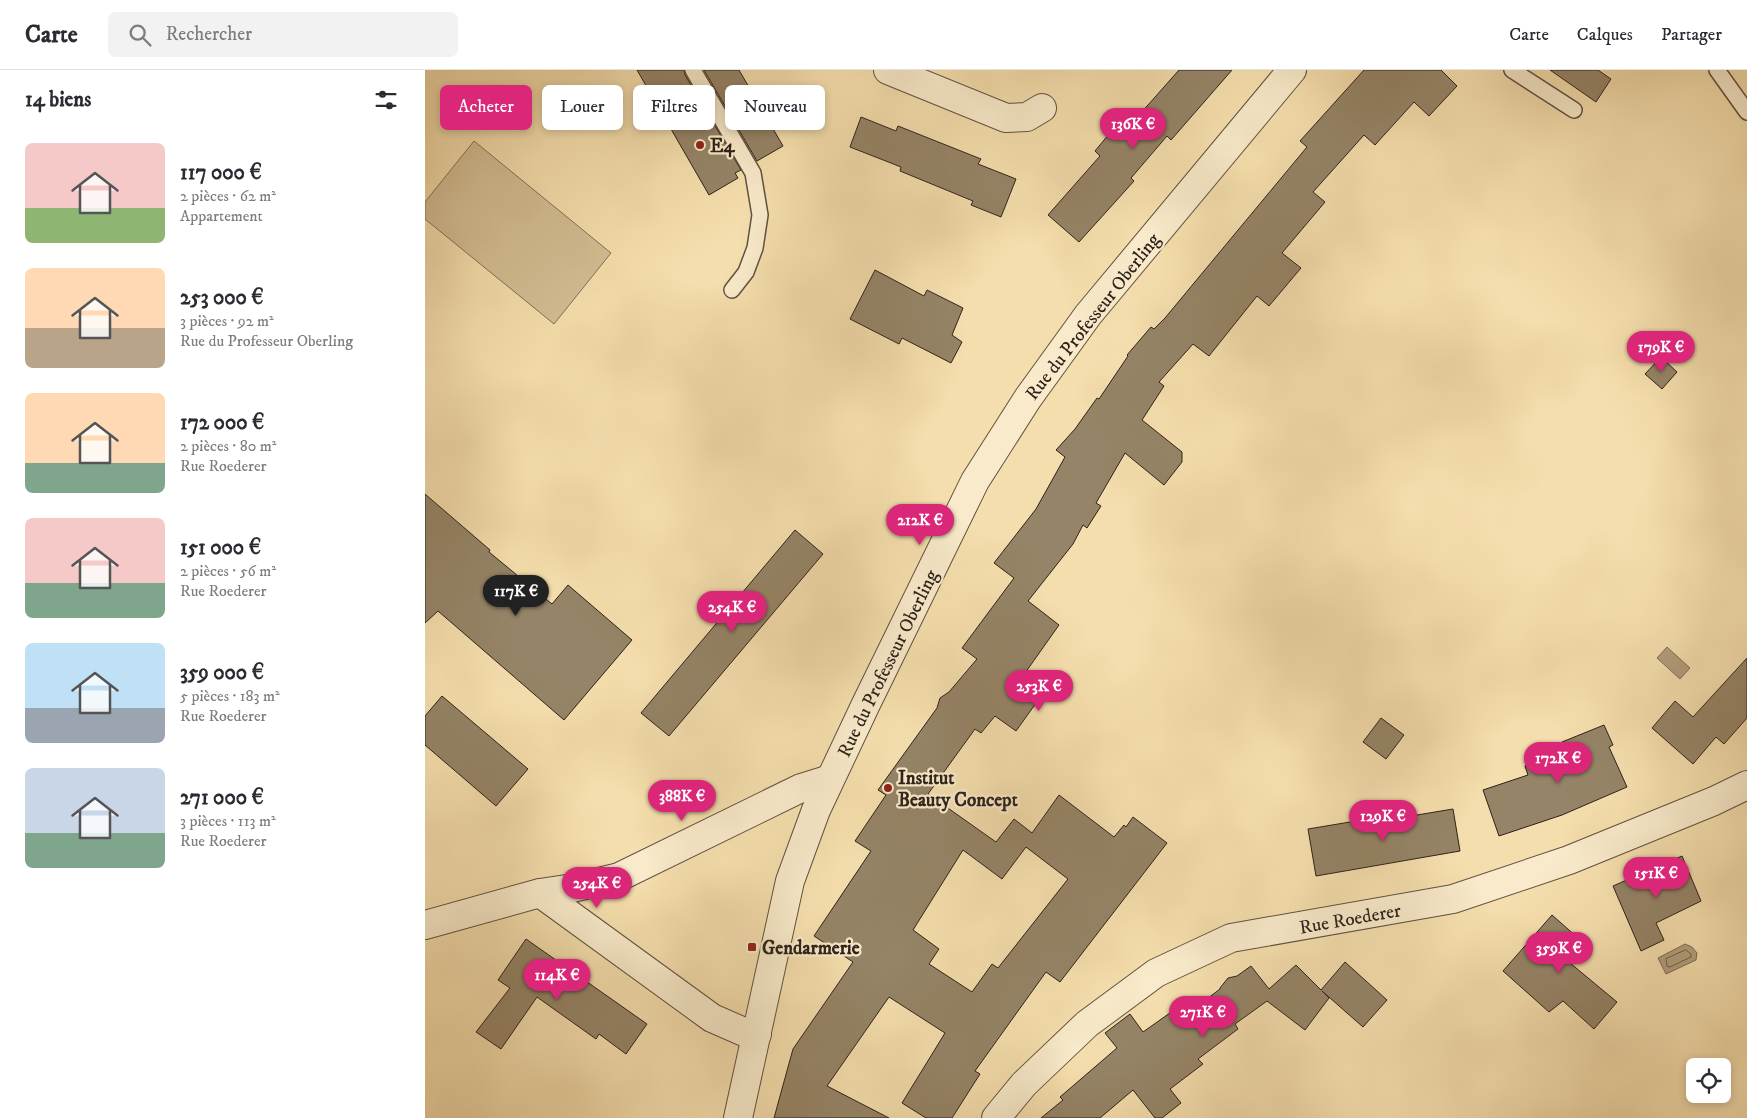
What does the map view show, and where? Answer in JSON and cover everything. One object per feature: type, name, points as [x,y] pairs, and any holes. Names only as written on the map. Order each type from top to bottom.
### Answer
[{"type":"street","points":[[889,70],[1005,118],[1027,117],[1042,108]]},
{"type":"street","name":"Rue du Professeur Oberling","points":[[738,1118],[791,881],[816,810],[975,482],[1028,398],[1088,315],[1292,70]]},
{"type":"street","points":[[425,925],[540,893],[573,888],[619,877],[801,788],[830,779]]},
{"type":"street","name":"Rue Roederer","points":[[996,1118],[1025,1084],[1087,1024],[1156,973],[1231,938],[1453,899],[1569,860],[1714,801],[1747,785]]},
{"type":"street","points":[[540,893],[712,1018],[743,1032],[757,1034]]},
{"type":"lane","points":[[693,70],[753,173],[760,215],[755,248],[746,272],[732,290]]},
{"type":"lane","points":[[1512,70],[1574,110]]},
{"type":"lane","points":[[1717,70],[1747,112]]},
{"type":"shaded area","points":[[474,141],[611,253],[554,324],[425,219],[425,202]]},
{"type":"water","points":[[1667,647],[1690,668],[1680,679],[1657,658]]},
{"type":"water","points":[[1685,944],[1692,947],[1697,953],[1696,960],[1666,974],[1658,958]]},
{"type":"building","name":"E4","points":[[637,70],[684,70],[691,85],[646,85]]},
{"type":"building","points":[[704,70],[739,70],[748,85],[725,85],[725,106],[715,89],[715,85],[713,85]]},
{"type":"building","points":[[1179,70],[1232,70],[1171,140],[1167,136],[1131,178],[1134,181],[1079,242],[1048,215],[1100,156],[1095,151],[1109,134],[1117,140]]},
{"type":"building","points":[[1364,70],[1441,70],[1457,86],[1429,116],[1414,102],[1375,145],[1364,135],[1313,192],[1325,202],[1282,253],[1301,268],[1269,306],[1257,296],[1209,356],[1193,344],[1159,382],[1164,386],[1142,420],[1182,452],[1182,462],[1164,485],[1125,453],[1096,503],[1101,506],[1087,528],[1083,525],[1073,544],[1028,601],[1059,625],[1018,683],[1039,699],[1016,731],[995,716],[981,733],[975,729],[928,794],[996,842],[1014,819],[1032,833],[1059,795],[1114,837],[1124,825],[1126,827],[1133,817],[1167,843],[1060,982],[1046,972],[975,1071],[980,1074],[952,1118],[926,1118],[902,1103],[945,1033],[889,997],[827,1086],[889,1118],[774,1118],[793,1049],[853,962],[814,936],[871,851],[855,841],[886,795],[878,790],[937,708],[940,698],[949,692],[977,659],[962,648],[1014,578],[994,563],[1036,509],[1065,457],[1056,450],[1075,429],[1097,398],[1099,399],[1127,355],[1151,327],[1154,329],[1165,318],[1307,147],[1300,141]],"holes":[[[1026,847],[1068,879],[998,968],[992,964],[972,992],[929,964],[939,949],[913,930],[963,850],[1002,879]]]},
{"type":"building","points":[[1550,70],[1598,70],[1611,79],[1596,102]]},
{"type":"building","points":[[861,117],[896,131],[898,126],[981,159],[978,164],[1016,179],[1001,217],[971,205],[973,201],[900,171],[901,167],[850,147]]},
{"type":"building","name":"E4","points":[[715,126],[741,170],[735,173],[738,178],[709,195],[672,130],[715,130]]},
{"type":"building","points":[[739,130],[774,130],[783,146],[757,161]]},
{"type":"building","points":[[875,270],[924,296],[927,290],[963,308],[952,335],[962,342],[951,363],[902,338],[899,344],[850,319]]},
{"type":"building","points":[[1661,357],[1677,372],[1662,389],[1645,374]]},
{"type":"building","points":[[425,494],[490,550],[489,552],[552,604],[568,585],[632,640],[564,720],[438,611],[425,623]]},
{"type":"building","points":[[795,530],[823,554],[669,736],[641,713]]},
{"type":"building","points":[[1747,658],[1747,718],[1724,744],[1716,737],[1693,764],[1652,728],[1675,701],[1693,717]]},
{"type":"building","points":[[442,696],[528,769],[496,806],[425,745],[425,716]]},
{"type":"building","points":[[1381,718],[1404,735],[1386,759],[1363,742]]},
{"type":"building","points":[[1604,725],[1613,745],[1609,747],[1627,787],[1562,815],[1499,836],[1483,790],[1528,775],[1525,766],[1566,751],[1562,742]]},
{"type":"building","points":[[1453,809],[1460,851],[1316,876],[1308,829],[1356,821],[1357,825]]},
{"type":"building","points":[[1682,856],[1701,901],[1656,923],[1664,940],[1641,951],[1613,886]]},
{"type":"building","points":[[1552,915],[1586,945],[1570,963],[1617,1002],[1594,1029],[1563,1001],[1549,1012],[1503,971]]},
{"type":"building","points":[[526,939],[647,1024],[626,1054],[599,1034],[596,1039],[537,997],[501,1049],[476,1032],[510,988],[498,980]]},
{"type":"building","points":[[1345,962],[1387,1000],[1363,1027],[1322,991],[1329,998],[1305,1030],[1267,1001],[1235,1024],[1238,1029],[1198,1059],[1203,1064],[1170,1089],[1181,1103],[1162,1118],[1155,1118],[1133,1090],[1100,1118],[1041,1118],[1063,1100],[1060,1097],[1117,1048],[1105,1033],[1130,1014],[1143,1032],[1177,1008],[1183,1017],[1220,989],[1228,978],[1237,976],[1251,966],[1269,989],[1296,965],[1321,990]]},
{"type":"place","name":"E4","points":[[700,145]]},
{"type":"place","name":"Institut Beauty Concept","points":[[888,788]]},
{"type":"place","name":"Gendarmerie","points":[[752,947]]}]
